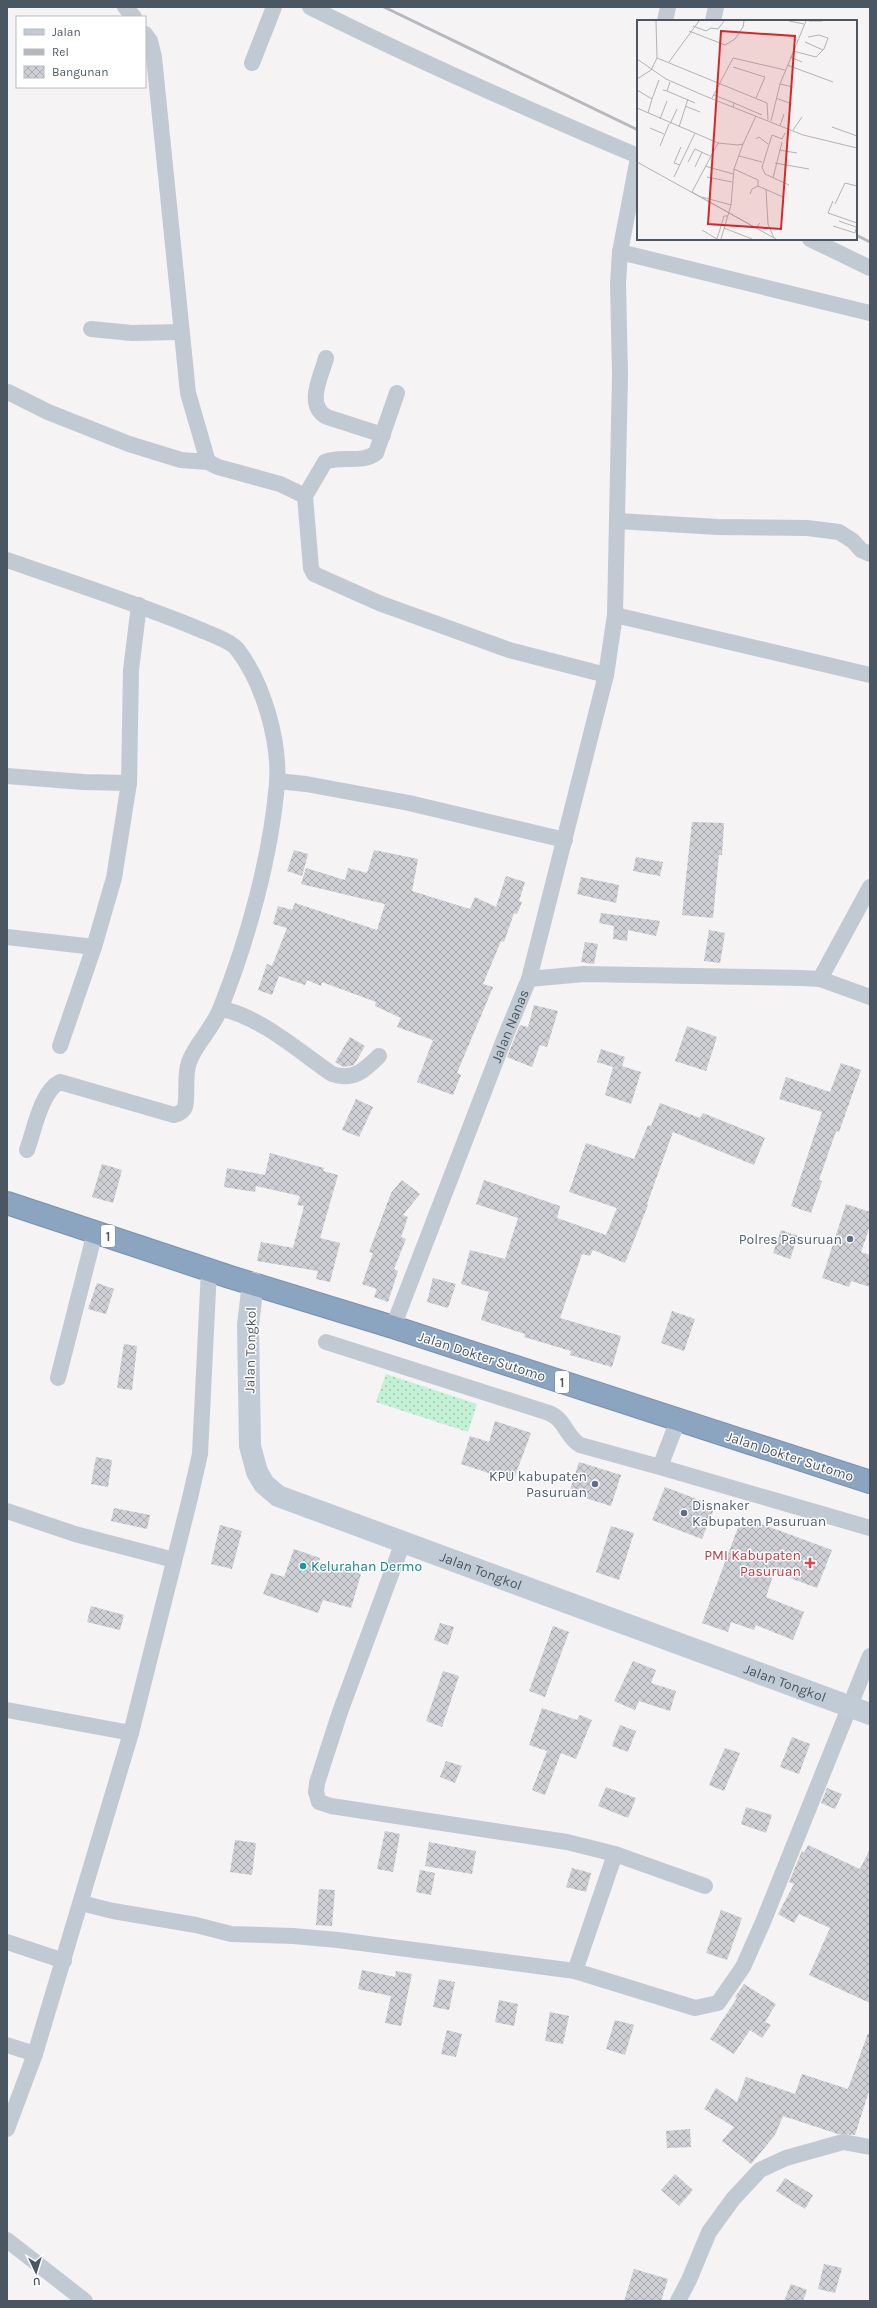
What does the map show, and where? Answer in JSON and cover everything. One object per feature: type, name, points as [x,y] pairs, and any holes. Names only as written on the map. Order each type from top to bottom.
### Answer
[{"type":"highway","name":"1","points":[[7,1203],[220,1274],[253,1283]]},
{"type":"highway","name":"Jalan Dokter Sutomo","points":[[253,1283],[870,1482]]},
{"type":"street","points":[[126,7],[133,16]]},
{"type":"street","points":[[252,63],[274,7]]},
{"type":"street","points":[[310,7],[502,98],[637,157]]},
{"type":"street","points":[[665,20],[668,7]]},
{"type":"street","points":[[713,20],[716,7]]},
{"type":"street","points":[[146,35],[150,41],[154,57],[178,332],[199,462]]},
{"type":"street","points":[[529,979],[606,675],[615,615],[620,376],[618,283],[620,252],[637,162]]},
{"type":"street","points":[[812,240],[870,268]]},
{"type":"street","points":[[620,252],[870,313]]},
{"type":"street","points":[[91,329],[132,333],[178,332]]},
{"type":"street","points":[[326,358],[315,398],[315,406],[322,414],[328,417],[383,435]]},
{"type":"street","points":[[8,392],[48,412],[129,444],[280,484],[305,496]]},
{"type":"street","points":[[397,392],[379,448],[372,456],[342,460],[331,459],[325,462],[305,496],[311,568],[314,574],[379,603],[509,650],[606,675]]},
{"type":"street","points":[[617,521],[718,527],[807,528],[838,532],[853,541],[861,550],[870,554]]},
{"type":"street","points":[[7,560],[139,605],[236,647],[258,686],[269,716],[274,733],[282,781],[263,865],[239,954],[221,1009],[190,1062],[185,1086],[185,1106],[178,1114],[174,1115],[60,1082],[53,1085],[46,1095],[28,1150]]},
{"type":"street","points":[[60,1046],[94,947],[114,878],[129,782],[131,670],[139,605]]},
{"type":"street","points":[[615,615],[870,675]]},
{"type":"street","points":[[7,776],[83,782],[129,782]]},
{"type":"street","points":[[282,781],[409,803],[565,840]]},
{"type":"street","points":[[820,979],[870,887]]},
{"type":"street","points":[[7,937],[94,947]]},
{"type":"street","name":"Jalan Nanas","points":[[393,1327],[529,979],[584,974],[820,979],[870,996]]},
{"type":"street","points":[[221,1009],[237,1011],[255,1021],[332,1074],[341,1077],[352,1076],[363,1072],[378,1056]]},
{"type":"street","points":[[58,1378],[95,1232]]},
{"type":"street","points":[[220,1274],[244,1301],[248,1325]]},
{"type":"street","points":[[7,2129],[35,2054],[64,1961],[87,1904],[131,1733],[200,1454],[220,1274]]},
{"type":"street","name":"Jalan Tongkol","points":[[253,1283],[248,1325],[250,1446],[253,1462],[264,1484],[278,1496],[860,1711]]},
{"type":"street","points":[[326,1342],[559,1417],[572,1440],[580,1445],[870,1528]]},
{"type":"street","points":[[660,1467],[678,1420]]},
{"type":"street","points":[[7,1510],[75,1534],[174,1560]]},
{"type":"street","points":[[403,1542],[340,1712],[317,1783],[316,1792],[319,1802],[331,1806],[567,1842],[615,1854],[705,1886]]},
{"type":"street","points":[[87,1904],[113,1911],[196,1925],[231,1934],[293,1936],[338,1940],[575,1971],[695,2008],[718,2003],[746,1960],[860,1711],[870,1656]]},
{"type":"street","points":[[7,1710],[131,1733]]},
{"type":"street","points":[[575,1971],[615,1854]]},
{"type":"street","points":[[7,1942],[64,1961]]},
{"type":"street","points":[[7,2045],[35,2054]]},
{"type":"street","points":[[678,2301],[689,2280],[709,2232],[733,2199],[760,2170],[786,2158],[843,2142],[870,2147]]},
{"type":"street","points":[[7,2240],[85,2301]]},
{"type":"green space","points":[[386,1374],[477,1404],[468,1432],[376,1402]]},
{"type":"building","points":[[692,822],[724,823],[722,855],[719,855],[713,918],[682,915]]},
{"type":"building","points":[[294,850],[308,854],[302,876],[287,871]]},
{"type":"building","points":[[374,850],[418,859],[412,891],[470,909],[475,897],[496,907],[506,876],[525,882],[519,901],[522,902],[517,914],[514,913],[504,942],[501,941],[483,984],[493,987],[457,1073],[461,1075],[453,1095],[417,1082],[433,1040],[397,1027],[401,1018],[375,1006],[376,1002],[322,982],[321,986],[307,980],[305,985],[279,976],[272,995],[258,990],[267,964],[272,966],[287,928],[273,924],[278,906],[292,910],[295,903],[377,930],[385,904],[301,884],[306,868],[345,880],[348,868],[367,873]]},
{"type":"building","points":[[636,857],[663,862],[660,876],[633,871]]},
{"type":"building","points":[[581,877],[619,885],[616,903],[577,894]]},
{"type":"building","points":[[601,913],[660,921],[656,936],[628,930],[627,941],[613,939],[614,926],[599,923]]},
{"type":"building","points":[[709,930],[725,933],[720,963],[704,961]]},
{"type":"building","points":[[585,942],[598,944],[594,964],[581,962]]},
{"type":"building","points":[[534,1005],[558,1011],[547,1047],[540,1045],[532,1067],[507,1057],[520,1025],[528,1027]]},
{"type":"building","points":[[687,1026],[717,1037],[706,1071],[675,1061]]},
{"type":"building","points":[[350,1037],[365,1046],[354,1065],[343,1067],[335,1062]]},
{"type":"building","points":[[601,1049],[625,1057],[622,1066],[641,1072],[631,1104],[605,1095],[613,1067],[597,1062]]},
{"type":"building","points":[[841,1063],[861,1070],[839,1132],[836,1131],[819,1180],[822,1181],[811,1213],[791,1206],[822,1112],[779,1099],[786,1077],[830,1092]]},
{"type":"building","points":[[356,1099],[373,1107],[359,1137],[342,1130]]},
{"type":"building","points":[[660,1103],[700,1118],[703,1113],[765,1138],[754,1165],[673,1132],[647,1204],[648,1205],[625,1263],[593,1250],[590,1256],[582,1254],[560,1318],[621,1336],[612,1367],[570,1355],[571,1351],[524,1337],[525,1334],[481,1320],[489,1292],[461,1284],[470,1250],[505,1259],[518,1218],[476,1204],[484,1180],[560,1206],[557,1218],[606,1235],[617,1208],[569,1192],[586,1143],[634,1159],[648,1125],[651,1126]]},
{"type":"building","points":[[270,1153],[324,1168],[323,1171],[338,1175],[320,1238],[340,1243],[330,1282],[316,1279],[318,1271],[257,1261],[261,1242],[293,1248],[304,1206],[297,1205],[300,1196],[256,1186],[255,1192],[224,1187],[227,1168],[265,1175]]},
{"type":"building","points":[[102,1164],[122,1170],[113,1203],[92,1197]]},
{"type":"building","points":[[402,1180],[420,1194],[403,1215],[408,1217],[401,1237],[406,1239],[394,1269],[398,1271],[388,1302],[374,1297],[377,1289],[362,1284],[373,1253],[369,1252],[391,1193]]},
{"type":"building","name":"Polres Pasuruan","points":[[846,1204],[870,1212],[870,1226],[861,1252],[870,1255],[870,1287],[851,1281],[849,1287],[822,1278]]},
{"type":"building","points":[[781,1230],[798,1236],[790,1259],[773,1253]]},
{"type":"building","points":[[433,1278],[456,1284],[448,1308],[427,1302]]},
{"type":"building","points":[[97,1283],[114,1289],[106,1314],[88,1309]]},
{"type":"building","points":[[672,1311],[695,1319],[684,1351],[661,1343]]},
{"type":"building","points":[[124,1344],[137,1346],[132,1390],[117,1388]]},
{"type":"building","points":[[495,1421],[531,1433],[513,1481],[461,1464],[470,1436],[489,1442]]},
{"type":"building","points":[[96,1457],[112,1460],[108,1487],[91,1484]]},
{"type":"building","name":"KPU kabupaten Pasuruan","points":[[579,1462],[621,1475],[611,1506],[569,1493]]},
{"type":"building","name":"Disnaker Kabupaten Pasuruan","points":[[665,1487],[715,1506],[702,1539],[652,1520]]},
{"type":"building","points":[[114,1508],[150,1515],[147,1529],[111,1521]]},
{"type":"building","points":[[742,1517],[832,1550],[817,1588],[774,1572],[766,1597],[804,1612],[793,1640],[756,1625],[754,1630],[731,1622],[728,1632],[702,1623]]},
{"type":"building","points":[[220,1525],[242,1531],[232,1569],[211,1564]]},
{"type":"building","points":[[611,1526],[634,1533],[619,1580],[596,1572]]},
{"type":"building","points":[[294,1549],[320,1558],[319,1562],[361,1574],[351,1608],[323,1600],[318,1613],[263,1594],[271,1573],[284,1577]]},
{"type":"building","points":[[91,1606],[124,1615],[120,1630],[87,1622]]},
{"type":"building","points":[[440,1623],[454,1627],[448,1645],[434,1640]]},
{"type":"building","points":[[553,1626],[569,1632],[545,1697],[529,1691]]},
{"type":"building","points":[[633,1661],[656,1670],[651,1683],[676,1691],[670,1711],[639,1701],[635,1710],[614,1701]]},
{"type":"building","points":[[443,1671],[459,1676],[442,1727],[426,1721]]},
{"type":"building","points":[[542,1708],[577,1720],[580,1715],[592,1720],[576,1759],[561,1753],[545,1795],[532,1790],[547,1751],[529,1745]]},
{"type":"building","points":[[620,1725],[636,1731],[628,1752],[612,1746]]},
{"type":"building","points":[[792,1737],[810,1744],[799,1774],[780,1767]]},
{"type":"building","points":[[725,1748],[740,1753],[724,1791],[709,1785]]},
{"type":"building","points":[[446,1761],[462,1766],[455,1783],[440,1777]]},
{"type":"building","points":[[606,1787],[636,1798],[628,1818],[598,1806]]},
{"type":"building","points":[[827,1788],[842,1794],[835,1809],[821,1803]]},
{"type":"building","points":[[746,1807],[772,1815],[766,1833],[741,1824]]},
{"type":"building","points":[[385,1831],[400,1834],[393,1872],[377,1869]]},
{"type":"building","points":[[235,1840],[256,1843],[252,1875],[230,1872]]},
{"type":"building","points":[[429,1842],[476,1851],[472,1874],[425,1866]]},
{"type":"building","points":[[808,1845],[860,1869],[870,1849],[870,2003],[809,1975],[830,1928],[799,1914],[794,1923],[778,1914],[794,1884],[789,1882],[802,1851],[804,1853]]},
{"type":"building","points":[[572,1868],[591,1873],[586,1892],[566,1887]]},
{"type":"building","points":[[420,1870],[435,1873],[431,1895],[416,1892]]},
{"type":"building","points":[[319,1889],[335,1890],[332,1926],[316,1925]]},
{"type":"building","points":[[721,1910],[742,1918],[727,1960],[706,1953]]},
{"type":"building","points":[[362,1970],[395,1977],[396,1971],[412,1974],[401,2026],[385,2023],[391,1996],[358,1989]]},
{"type":"building","points":[[439,1979],[455,1982],[449,2010],[433,2007]]},
{"type":"building","points":[[744,1984],[776,2004],[765,2022],[771,2025],[762,2038],[750,2030],[734,2054],[710,2039],[737,1998],[735,1997]]},
{"type":"building","points":[[499,2000],[518,2004],[514,2026],[495,2022]]},
{"type":"building","points":[[550,2012],[569,2016],[563,2044],[545,2041]]},
{"type":"building","points":[[615,2020],[634,2025],[625,2055],[606,2049]]},
{"type":"building","points":[[447,2030],[462,2034],[456,2057],[441,2054]]},
{"type":"building","points":[[868,2033],[870,2034],[870,2088],[855,2135],[838,2134],[783,2116],[775,2135],[751,2164],[722,2141],[734,2127],[704,2109],[716,2088],[737,2102],[746,2077],[795,2094],[802,2074],[848,2089]]},
{"type":"building","points":[[690,2129],[691,2147],[667,2148],[666,2131]]},
{"type":"building","points":[[675,2174],[693,2190],[679,2206],[661,2190]]},
{"type":"building","points":[[785,2178],[813,2195],[805,2209],[776,2191]]},
{"type":"building","points":[[824,2264],[842,2268],[835,2293],[818,2289]]},
{"type":"building","points":[[634,2269],[668,2279],[661,2301],[624,2301]]},
{"type":"building","points":[[791,2284],[807,2290],[803,2301],[784,2301]]},
{"type":"railway","points":[[384,7],[637,130]]},
{"type":"railway","points":[[857,236],[870,242]]},
{"type":"place","name":"Polres Pasuruan","points":[[850,1239]]},
{"type":"place","name":"KPU kabupaten Pasuruan","points":[[595,1484]]},
{"type":"place","name":"Disnaker Kabupaten Pasuruan","points":[[684,1513]]},
{"type":"place","name":"PMI Kabupaten Pasuruan","points":[[810,1563]]},
{"type":"place","name":"Kelurahan Dermo","points":[[303,1566]]}]
